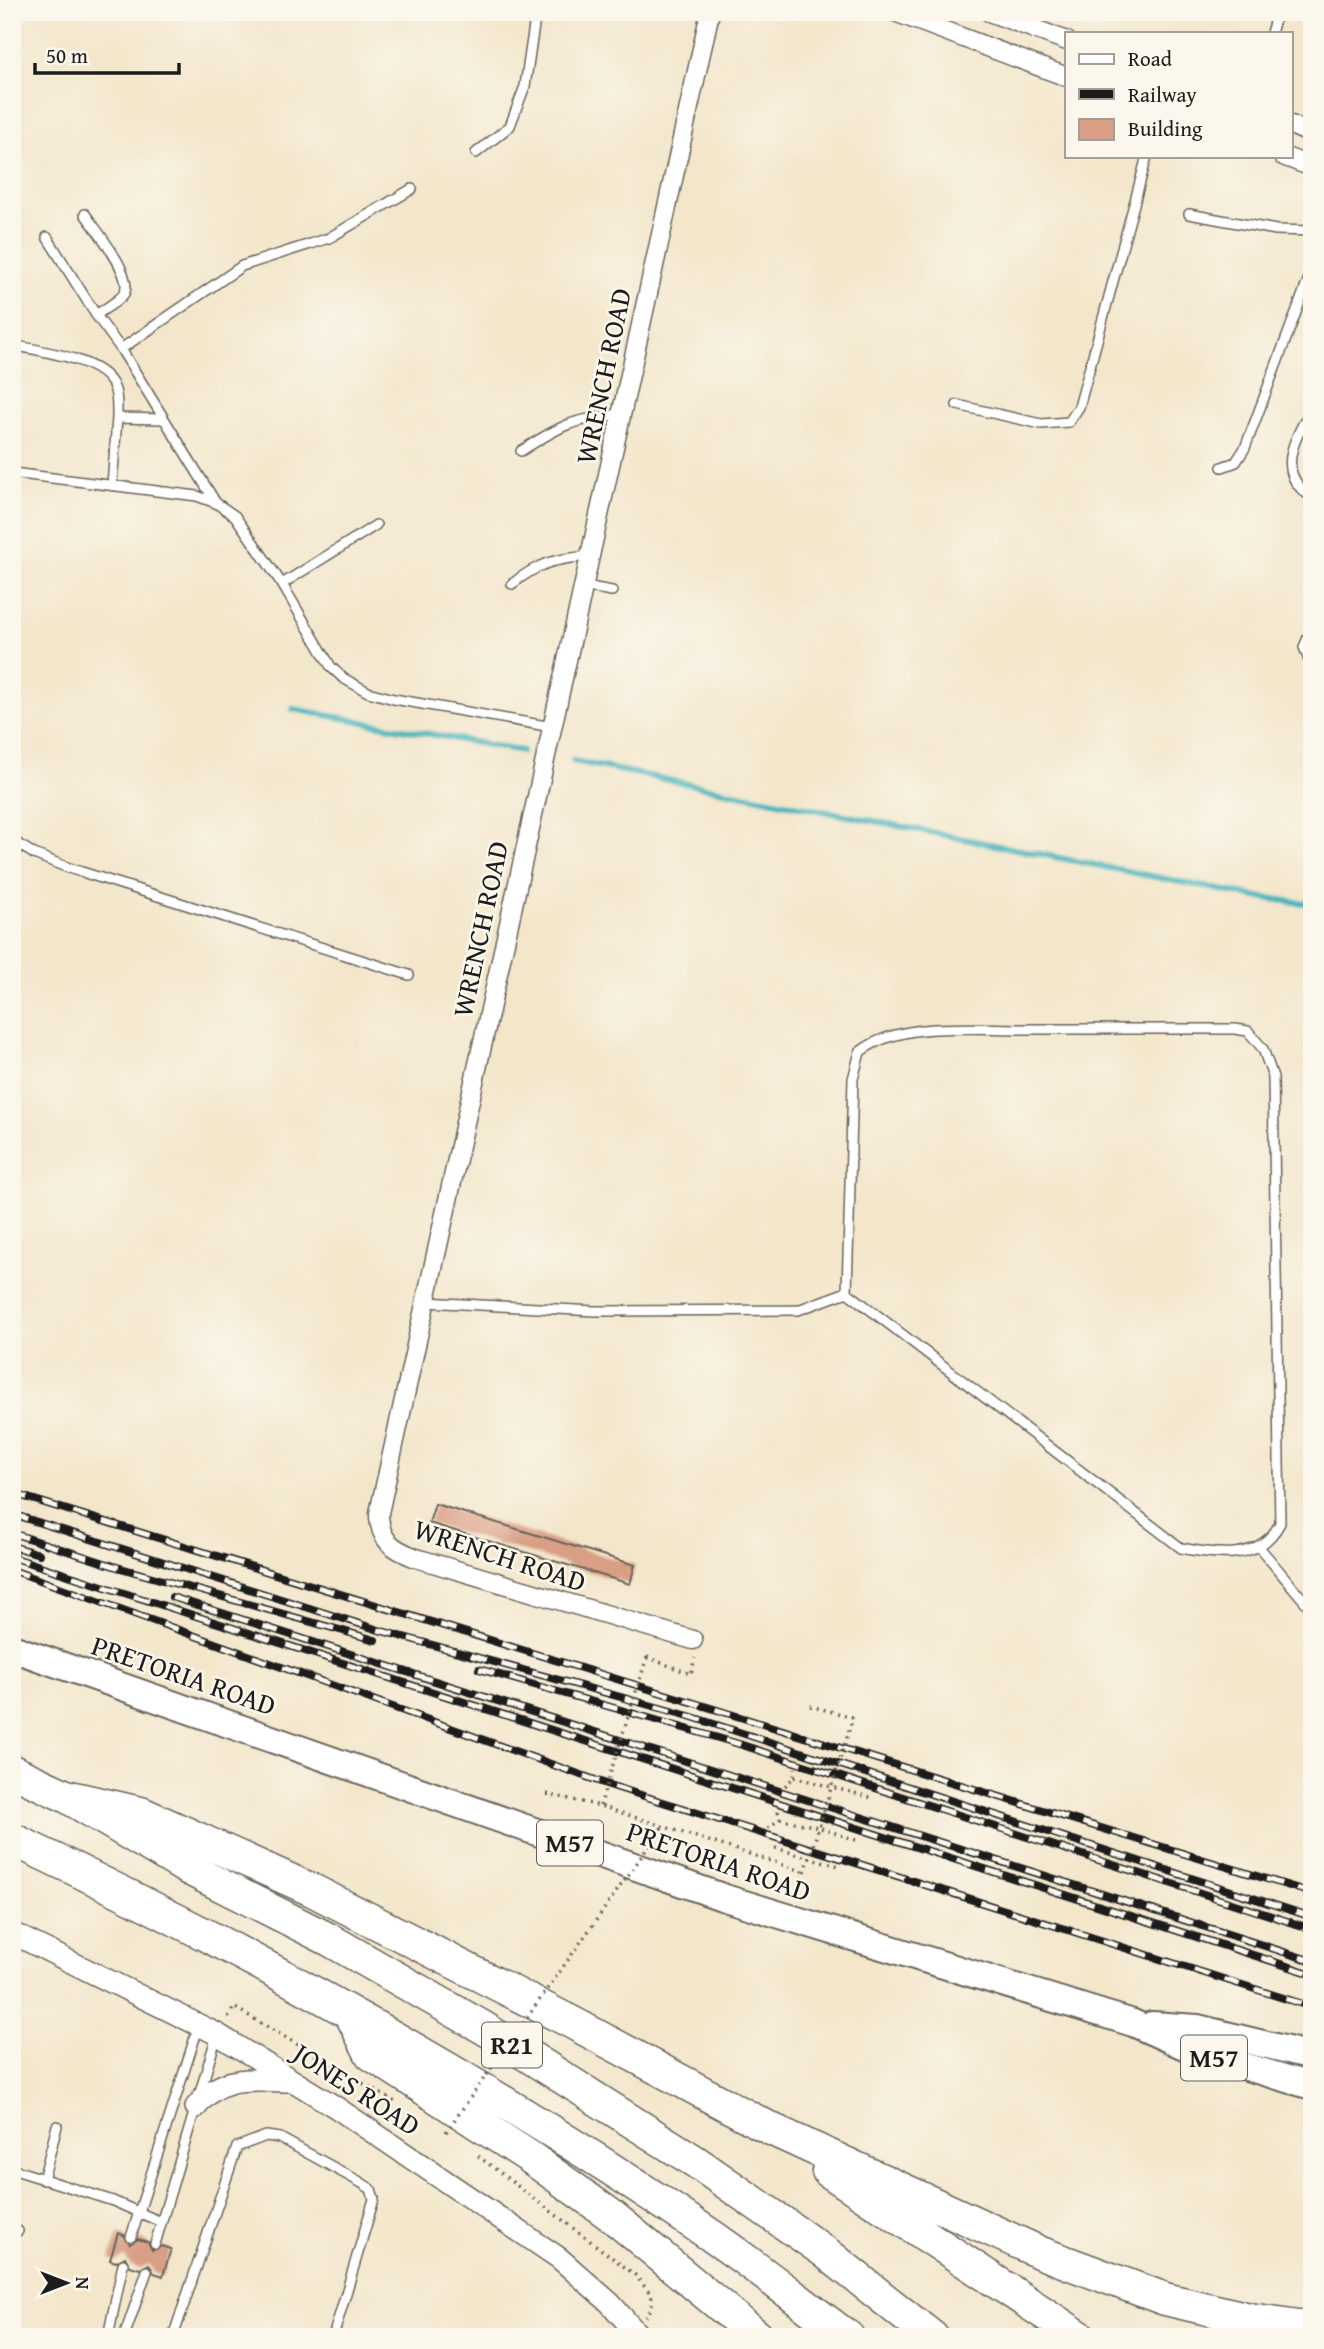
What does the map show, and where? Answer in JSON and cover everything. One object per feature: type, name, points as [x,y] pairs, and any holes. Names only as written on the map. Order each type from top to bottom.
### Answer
[{"type":"highway","name":"R21","points":[[12,1771],[66,1796],[185,1867],[330,1940],[484,2028],[696,2162],[825,2252],[932,2337]]},
{"type":"highway","points":[[66,1796],[141,1813],[312,1890],[573,2023],[771,2129],[1077,2269],[1166,2299],[1250,2319],[1312,2328]]},
{"type":"highway","name":"R21","points":[[12,1839],[159,1908],[522,2114],[693,2223],[848,2337]]},
{"type":"highway","points":[[351,2015],[371,2054],[531,2158],[612,2216],[758,2337]]},
{"type":"highway","points":[[771,2129],[834,2176],[1080,2337]]},
{"type":"main road","name":"PRETORIA ROAD","points":[[12,1648],[724,1898],[1133,2023],[1202,2054],[1312,2086]]},
{"type":"main road","name":"PRETORIA ROAD","points":[[1133,2023],[1198,2028],[1312,2056]]},
{"type":"street","name":"WRENCH ROAD","points":[[693,1640],[416,1558],[387,1543],[381,1534],[379,1513],[710,12]]},
{"type":"street","points":[[895,12],[1065,76]]},
{"type":"street","points":[[989,12],[1065,40]]},
{"type":"street","points":[[1292,125],[1312,134]]},
{"type":"street","points":[[1288,158],[1312,167]]},
{"type":"street","name":"JONES ROAD","points":[[12,1933],[208,2029],[294,2081],[526,2234],[585,2279],[638,2334]]},
{"type":"street","points":[[196,2107],[212,2089],[228,2082],[294,2081]]},
{"type":"lane","points":[[476,153],[510,126],[525,86],[536,12]]},
{"type":"lane","points":[[1271,32],[1278,12]]},
{"type":"lane","points":[[957,405],[1041,424],[1069,422],[1079,407],[1146,158]]},
{"type":"lane","points":[[121,349],[242,266],[329,238],[412,189]]},
{"type":"lane","points":[[85,214],[123,272],[127,283],[124,294],[96,315]]},
{"type":"lane","points":[[1189,214],[1276,230],[1312,231]]},
{"type":"lane","points":[[47,237],[96,315],[121,349],[216,503]]},
{"type":"lane","points":[[1222,467],[1236,462],[1245,448],[1312,270]]},
{"type":"lane","points":[[12,345],[93,366],[107,376],[116,392],[117,418],[112,486]]},
{"type":"lane","points":[[1312,409],[1288,460],[1290,476],[1300,490],[1312,497]]},
{"type":"lane","points":[[521,451],[577,419],[621,414]]},
{"type":"lane","points":[[117,418],[164,419]]},
{"type":"lane","points":[[12,473],[197,496],[216,503],[235,516],[282,584],[331,667],[343,678],[368,692],[394,699],[552,727]]},
{"type":"lane","points":[[282,584],[376,525]]},
{"type":"lane","points":[[512,584],[534,567],[555,559],[590,556]]},
{"type":"lane","points":[[583,586],[612,592]]},
{"type":"lane","points":[[1312,628],[1304,648],[1312,668]]},
{"type":"lane","points":[[12,840],[34,854],[66,867],[409,975]]},
{"type":"lane","points":[[1031,1029],[1248,1031],[1263,1049],[1273,1077],[1280,1523],[1268,1541],[1259,1547],[1225,1555],[1181,1548],[847,1292],[853,1079],[860,1052],[877,1040],[900,1032],[1031,1029]]},
{"type":"lane","points":[[425,1302],[595,1311],[798,1310],[847,1292]]},
{"type":"lane","points":[[1259,1547],[1312,1610]]},
{"type":"lane","points":[[155,2244],[196,2107],[208,2029]]},
{"type":"lane","points":[[131,2237],[138,2212],[208,2029]]},
{"type":"lane","points":[[43,2180],[57,2126]]},
{"type":"lane","points":[[173,2337],[237,2147],[266,2136],[280,2138],[371,2189],[374,2199],[333,2337]]},
{"type":"lane","points":[[12,2169],[161,2222]]},
{"type":"lane","points":[[108,2337],[123,2264]]},
{"type":"lane","points":[[124,2337],[147,2271]]},
{"type":"path","points":[[600,1806],[647,1657],[686,1672]]},
{"type":"path","points":[[547,1794],[600,1806],[805,1872],[853,1717],[810,1706]]},
{"type":"path","points":[[785,1786],[794,1777],[795,1768]]},
{"type":"path","points":[[794,1777],[873,1798]]},
{"type":"path","points":[[777,1808],[780,1819]]},
{"type":"path","points":[[768,1828],[780,1819],[818,1827],[856,1840]]},
{"type":"path","points":[[446,2132],[663,1826]]},
{"type":"path","points":[[775,1848],[839,1866]]},
{"type":"path","points":[[234,2007],[399,2104]]},
{"type":"path","points":[[434,2125],[457,2140]]},
{"type":"path","points":[[468,2148],[635,2275],[653,2300],[653,2307],[638,2334]]},
{"type":"building","points":[[435,1504],[635,1565],[630,1584],[429,1523]]},
{"type":"building","points":[[118,2233],[124,2235],[130,2244],[138,2239],[148,2242],[152,2250],[162,2246],[171,2249],[163,2276],[154,2273],[149,2264],[140,2269],[130,2266],[125,2257],[116,2262],[110,2260]]},
{"type":"waterway","points":[[293,709],[522,751]]},
{"type":"waterway","points":[[573,761],[1256,897],[1312,904]]},
{"type":"railway","points":[[12,1493],[1312,1893]]},
{"type":"railway","points":[[12,1514],[382,1631],[689,1716],[1312,1917]]},
{"type":"railway","points":[[12,1533],[117,1567],[375,1640]]},
{"type":"railway","points":[[12,1546],[39,1554]]},
{"type":"railway","points":[[12,1557],[1312,1974]]},
{"type":"railway","points":[[12,1570],[609,1785],[1312,2007]]},
{"type":"railway","points":[[172,1597],[1312,1961]]},
{"type":"railway","points":[[479,1669],[739,1744],[1312,1929]]}]
